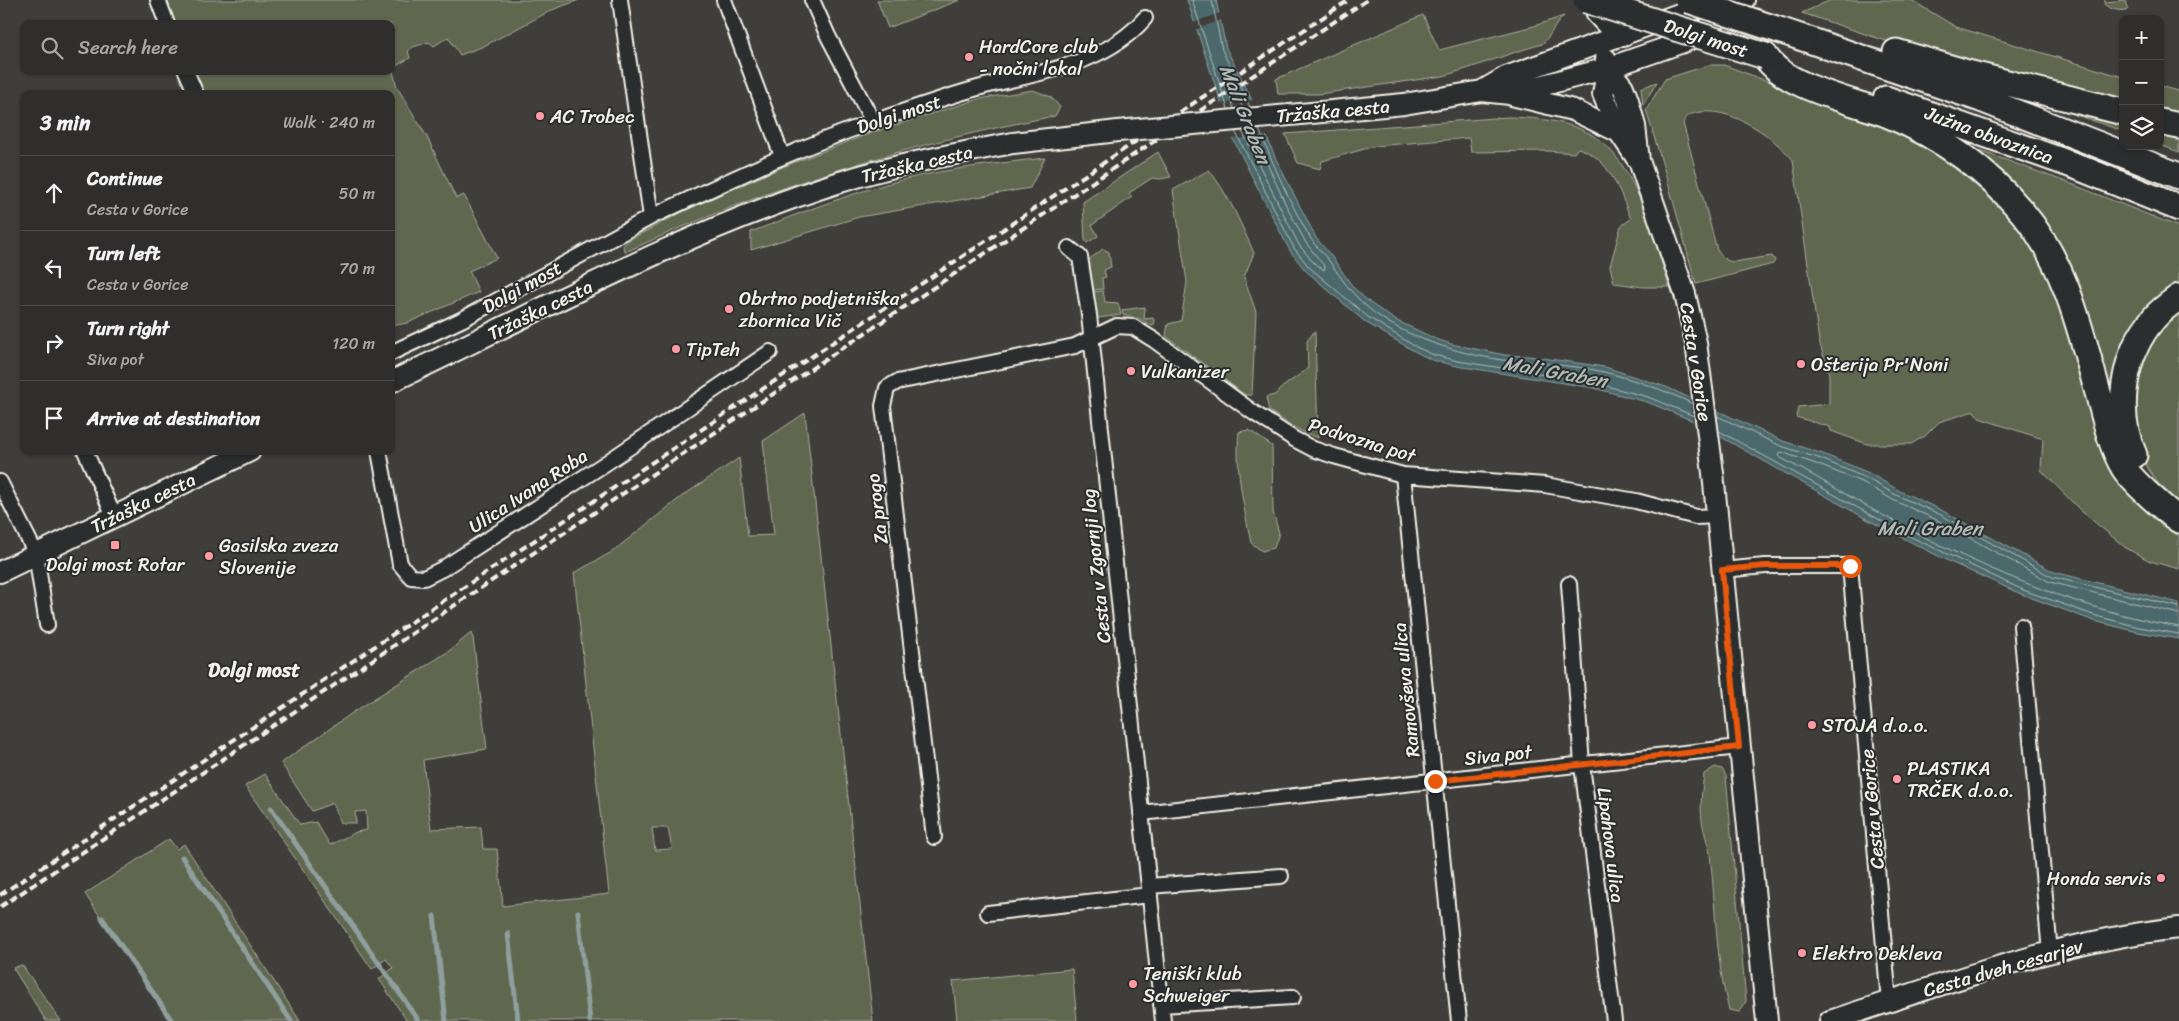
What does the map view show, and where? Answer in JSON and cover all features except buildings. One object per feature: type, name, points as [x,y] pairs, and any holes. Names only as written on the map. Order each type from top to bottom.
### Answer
[{"type":"highway","name":"Dolgi most","points":[[1688,0],[1803,38],[1852,47]]},
{"type":"highway","name":"Dolgi most","points":[[1591,7],[1765,56],[1770,64],[1796,74]]},
{"type":"highway","points":[[1852,47],[1964,72],[2119,111]]},
{"type":"highway","name":"Južna obvoznica","points":[[1852,47],[2179,176]]},
{"type":"highway","points":[[1796,74],[1928,134],[1979,169],[2019,208],[2045,244],[2070,295],[2110,436],[2125,469],[2153,498],[2179,520]]},
{"type":"highway","name":"Južna obvoznica","points":[[1796,74],[2078,167],[2179,208]]},
{"type":"highway","points":[[2164,123],[2179,126]]},
{"type":"highway","points":[[2153,498],[2129,445],[2124,415],[2125,387],[2130,362],[2145,330],[2155,317],[2179,297]]},
{"type":"main road","name":"Tržaška cesta","points":[[1482,91],[1506,77],[1693,9],[1735,4]]},
{"type":"main road","name":"Tržaška cesta","points":[[395,377],[643,261],[773,206],[842,182],[886,170],[1013,143],[1118,131],[1404,104],[1482,91],[1510,94],[1608,68],[1661,51],[1705,32],[1735,4]]},
{"type":"main road","points":[[1591,7],[1609,27],[1623,36]]},
{"type":"main road","name":"Cesta v Gorice","points":[[1602,43],[1608,68],[1603,94],[1618,132],[1639,161]]},
{"type":"main road","name":"Cesta v Gorice","points":[[1608,68],[1623,87],[1635,126],[1639,161],[1685,294],[1700,367],[1713,473],[1767,1021]]},
{"type":"main road","points":[[1510,94],[1573,110],[1618,132]]},
{"type":"main road","name":"Tržaška cesta","points":[[0,572],[242,455]]},
{"type":"main road","name":"Cesta dveh cesarjev","points":[[1830,1021],[1984,971],[2050,953],[2117,936],[2179,928]]},
{"type":"street","points":[[158,0],[166,20]]},
{"type":"street","points":[[620,0],[651,217]]},
{"type":"street","points":[[724,0],[782,156]]},
{"type":"street","points":[[812,0],[828,36],[873,122]]},
{"type":"street","name":"Dolgi most","points":[[395,351],[461,320],[651,217],[782,156],[873,122],[984,87],[1053,71],[1085,60],[1117,43],[1135,30],[1145,18]]},
{"type":"street","points":[[188,75],[194,90]]},
{"type":"street","name":"Cesta v Zgornji log","points":[[1069,248],[1080,257],[1091,337],[1163,1021]]},
{"type":"street","name":"Podvozna pot","points":[[1091,337],[1117,326],[1128,326],[1138,329],[1254,413],[1294,439],[1313,449],[1403,475],[1545,485],[1636,501],[1696,517],[1717,516]]},
{"type":"street","name":"Za progo","points":[[934,837],[883,406],[885,392],[891,384],[902,380],[1075,346],[1091,337]]},
{"type":"street","name":"Ulica Ivana Roba","points":[[380,455],[400,564],[411,577],[424,578],[442,569],[606,463],[770,352]]},
{"type":"street","points":[[87,455],[114,516]]},
{"type":"street","name":"Ramovševa ulica","points":[[1403,475],[1459,1021]]},
{"type":"street","points":[[0,482],[36,554],[47,625]]},
{"type":"street","name":"Cesta v Gorice","points":[[1722,570],[1765,566],[1850,566],[1889,1002]]},
{"type":"street","name":"Lipahova ulica","points":[[1569,584],[1582,765],[1614,1021]]},
{"type":"street","points":[[2021,626],[2050,953]]},
{"type":"street","name":"Siva pot","points":[[1141,813],[1739,747]]},
{"type":"street","points":[[988,913],[1149,891],[1281,876]]},
{"type":"street","points":[[1161,1005],[1293,997]]},
{"type":"green space","points":[[167,0],[579,0],[552,10],[484,46],[460,55],[448,37],[434,46],[429,42],[413,47],[408,51],[410,58],[395,66],[395,20],[174,20]]},
{"type":"green space","points":[[877,0],[960,0],[888,28]]},
{"type":"green space","points":[[1831,0],[1911,0],[1956,27],[2119,76],[2119,103],[1922,53],[1802,13]]},
{"type":"green space","points":[[2105,0],[2106,2],[2125,0],[2129,9],[2113,9],[2104,4]]},
{"type":"green space","points":[[1423,15],[1439,50],[1534,26],[1564,16],[1542,44],[1443,76],[1319,94],[1278,94],[1276,79]]},
{"type":"green space","points":[[1709,65],[1724,65],[1805,95],[1806,92],[1937,148],[2007,207],[2048,265],[2130,494],[2161,525],[2179,536],[2179,569],[2150,561],[2126,548],[2080,510],[2041,470],[2043,439],[1979,418],[1974,411],[1939,422],[1925,436],[1911,444],[1867,444],[1831,431],[1830,427],[1796,417],[1798,407],[1829,404],[1829,374],[1819,341],[1793,160],[1764,133],[1740,120],[1714,112],[1696,113],[1686,118],[1683,123],[1717,250],[1724,258],[1733,262],[1772,256],[1775,260],[1773,264],[1696,284],[1646,110],[1665,79]]},
{"type":"green space","points":[[197,75],[394,75],[397,87],[427,137],[456,198],[464,195],[497,258],[469,271],[479,292],[407,323],[395,325],[395,90],[203,90]]},
{"type":"green space","points":[[1657,82],[1643,105],[1641,88]]},
{"type":"green space","points":[[2164,87],[2179,91],[2179,117],[2164,113]]},
{"type":"green space","points":[[1033,90],[1051,97],[1060,107],[1055,116],[946,140],[838,170],[785,187],[624,251],[623,246],[627,241],[688,209],[785,166],[876,131],[979,99]]},
{"type":"green space","points":[[2052,107],[2119,120],[2119,130]]},
{"type":"green space","points":[[1508,117],[1545,120],[1581,129],[1602,142],[1615,155],[1626,171],[1644,209],[1669,287],[1643,287],[1614,283],[1610,266],[1621,226],[1631,219],[1617,186],[1606,167],[1598,159],[1578,148],[1574,153],[1549,151],[1471,152],[1469,138],[1375,146],[1322,161],[1320,169],[1298,163],[1285,134]]},
{"type":"green space","points":[[2164,131],[2179,135],[2179,152],[2164,146]]},
{"type":"green space","points":[[1967,146],[2069,183],[2179,227],[2179,289],[2160,302],[2117,430],[2082,307]]},
{"type":"green space","points":[[1158,152],[1171,177],[1152,178],[1129,193],[1132,197],[1092,225],[1098,236],[1087,243],[1085,240],[1083,202]]},
{"type":"green space","points":[[1045,158],[1030,188],[859,217],[751,250],[751,232],[869,189],[943,171]]},
{"type":"green space","points":[[1209,170],[1229,200],[1254,253],[1244,277],[1256,312],[1252,395],[1245,395],[1166,336],[1168,324],[1181,321],[1187,282],[1173,190]]},
{"type":"green space","points":[[1103,249],[1109,252],[1111,267],[1104,270],[1106,277],[1102,278],[1103,289],[1091,290],[1087,261]]},
{"type":"green space","points":[[1103,291],[1105,302],[1118,303],[1121,315],[1098,318],[1095,315],[1091,292]]},
{"type":"green space","points":[[2179,306],[2179,503],[2157,482],[2147,467],[2134,436],[2136,367],[2163,321]]},
{"type":"green space","points":[[1145,307],[1144,319],[1153,318],[1155,323],[1152,326],[1140,319],[1123,315],[1122,310]]},
{"type":"green space","points":[[1314,332],[1318,438],[1297,429],[1269,411],[1266,397],[1275,395],[1308,368],[1307,341]]},
{"type":"green space","points":[[805,413],[873,1021],[407,1021],[379,979],[393,968],[386,959],[372,969],[245,786],[265,774],[300,825],[316,822],[330,845],[356,832],[367,830],[366,811],[355,812],[356,823],[340,823],[333,803],[312,811],[281,763],[355,711],[449,651],[471,633],[487,749],[423,760],[431,829],[481,827],[483,849],[497,849],[503,906],[609,894],[574,573],[612,552],[681,497],[739,458],[748,536],[774,535],[763,441]],"holes":[[[652,828],[668,828],[672,849],[655,850]]]},
{"type":"green space","points":[[1249,430],[1272,446],[1273,512],[1279,533],[1274,548],[1262,551],[1251,543],[1239,474],[1239,432]]},
{"type":"green space","points":[[1715,767],[1722,769],[1726,776],[1746,1001],[1740,1012],[1729,1010],[1724,991],[1718,952],[1710,854],[1702,820],[1701,803],[1704,774]]},
{"type":"green space","points":[[169,839],[177,849],[184,844],[300,1021],[170,1021],[85,894]]},
{"type":"green space","points":[[22,965],[61,1021],[46,1021],[13,968]]},
{"type":"green space","points":[[1072,969],[1077,1021],[957,1021],[953,981]]},
{"type":"water","name":"Mali Graben","points":[[1187,0],[1216,0],[1226,48],[1250,96],[1275,157],[1316,238],[1353,287],[1370,303],[1395,320],[1451,344],[1505,355],[1529,356],[1605,367],[1666,387],[1783,441],[1823,454],[1869,473],[2054,572],[2179,603],[2179,639],[2138,632],[2094,621],[2021,594],[1950,562],[1870,521],[1691,420],[1647,402],[1594,388],[1457,366],[1432,360],[1365,322],[1305,270],[1290,251],[1233,139]]},
{"type":"pier","points":[[1222,12],[1224,19],[1195,30],[1193,23]]},
{"type":"pier","points":[[1255,100],[1270,136],[1230,139],[1218,104]]},
{"type":"pier","points":[[1689,394],[1717,408],[1721,440],[1693,424]]},
{"type":"waterway","points":[[271,808],[419,1021]]},
{"type":"waterway","points":[[182,857],[291,1021]]},
{"type":"waterway","points":[[578,912],[590,1021]]},
{"type":"waterway","points":[[434,916],[446,1021]]},
{"type":"waterway","points":[[102,918],[172,1021]]},
{"type":"waterway","points":[[508,933],[518,1021]]},
{"type":"railway","points":[[0,895],[1349,0]]},
{"type":"railway","points":[[0,907],[1367,0]]},
{"type":"place","name":"HardCore club - nočni lokal","points":[[969,57]]},
{"type":"place","name":"AC Trobec","points":[[540,116]]},
{"type":"place","name":"Obrtno podjetniška zbornica Vič","points":[[729,309]]},
{"type":"place","name":"TipTeh","points":[[676,349]]},
{"type":"place","name":"Ošterija Pr'Noni","points":[[1801,364]]},
{"type":"place","name":"Vulkanizer","points":[[1131,371]]},
{"type":"place","name":"Dolgi most Rotar","points":[[115,545]]},
{"type":"place","name":"Gasilska zveza Slovenije","points":[[209,556]]},
{"type":"place","name":"STOJA d.o.o.","points":[[1812,725]]},
{"type":"place","name":"PLASTIKA TRČEK d.o.o.","points":[[1897,779]]},
{"type":"place","name":"Honda servis","points":[[2161,878]]},
{"type":"place","name":"Elektro Dekleva","points":[[1802,953]]},
{"type":"place","name":"Teniški klub Schweiger","points":[[1133,984]]},
{"type":"district","name":"Dolgi most","points":[[254,670]]},
{"type":"route","points":[[1435,781],[1739,747],[1722,570],[1765,566],[1850,566]]}]
